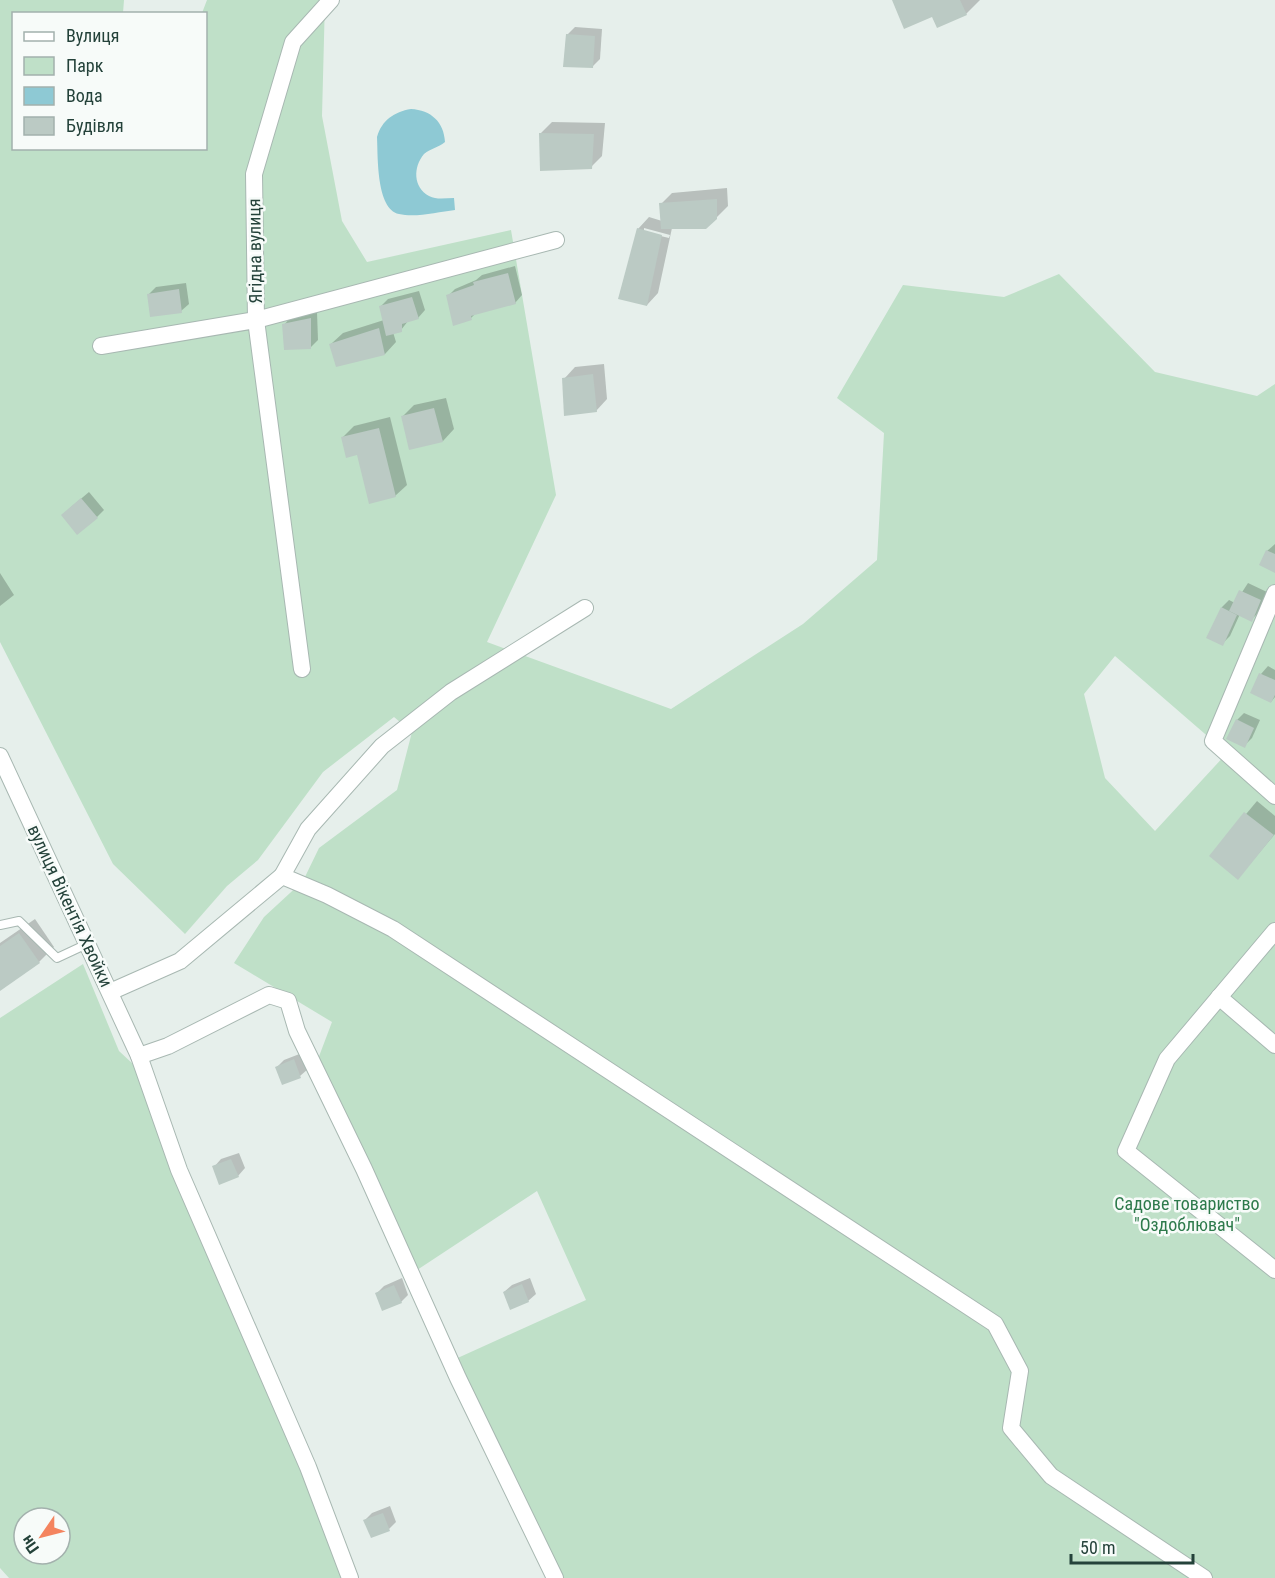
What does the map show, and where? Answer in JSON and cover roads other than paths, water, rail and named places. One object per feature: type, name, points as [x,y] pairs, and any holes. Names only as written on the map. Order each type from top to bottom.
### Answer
[{"type":"street","name":"Ягідна вулиця","points":[[331,0],[293,42],[254,174],[256,320],[556,240]]},
{"type":"street","points":[[101,346],[256,320],[302,669]]},
{"type":"street","points":[[1275,593],[1213,741],[1275,796]]},
{"type":"street","points":[[110,992],[180,961],[282,876],[308,829],[382,746],[451,692],[585,608]]},
{"type":"street","name":"вулиця Вікентія Хвойки","points":[[0,756],[140,1056],[179,1170],[308,1467],[350,1578]]},
{"type":"street","points":[[282,876],[327,894],[393,929],[994,1324],[1020,1371],[1011,1428],[1051,1476],[1204,1578]]},
{"type":"street","points":[[1275,931],[1167,1059],[1126,1151],[1275,1270]]},
{"type":"street","points":[[140,1056],[168,1046],[268,995],[288,1001],[297,1031],[364,1169],[458,1378],[555,1578]]},
{"type":"street","points":[[1220,997],[1275,1045]]},
{"type":"lane","points":[[0,925],[19,921],[57,958],[87,944]]},
{"type":"water","points":[[411,109],[425,112],[435,118],[442,129],[445,142],[424,154],[420,159],[417,182],[429,196],[454,198],[455,210],[405,215],[391,210],[386,203],[378,168],[377,137],[385,121],[399,112]]},
{"type":"park label","name":"Садове товариство \"Оздоблювач\"","points":[[1187,1214]]}]
